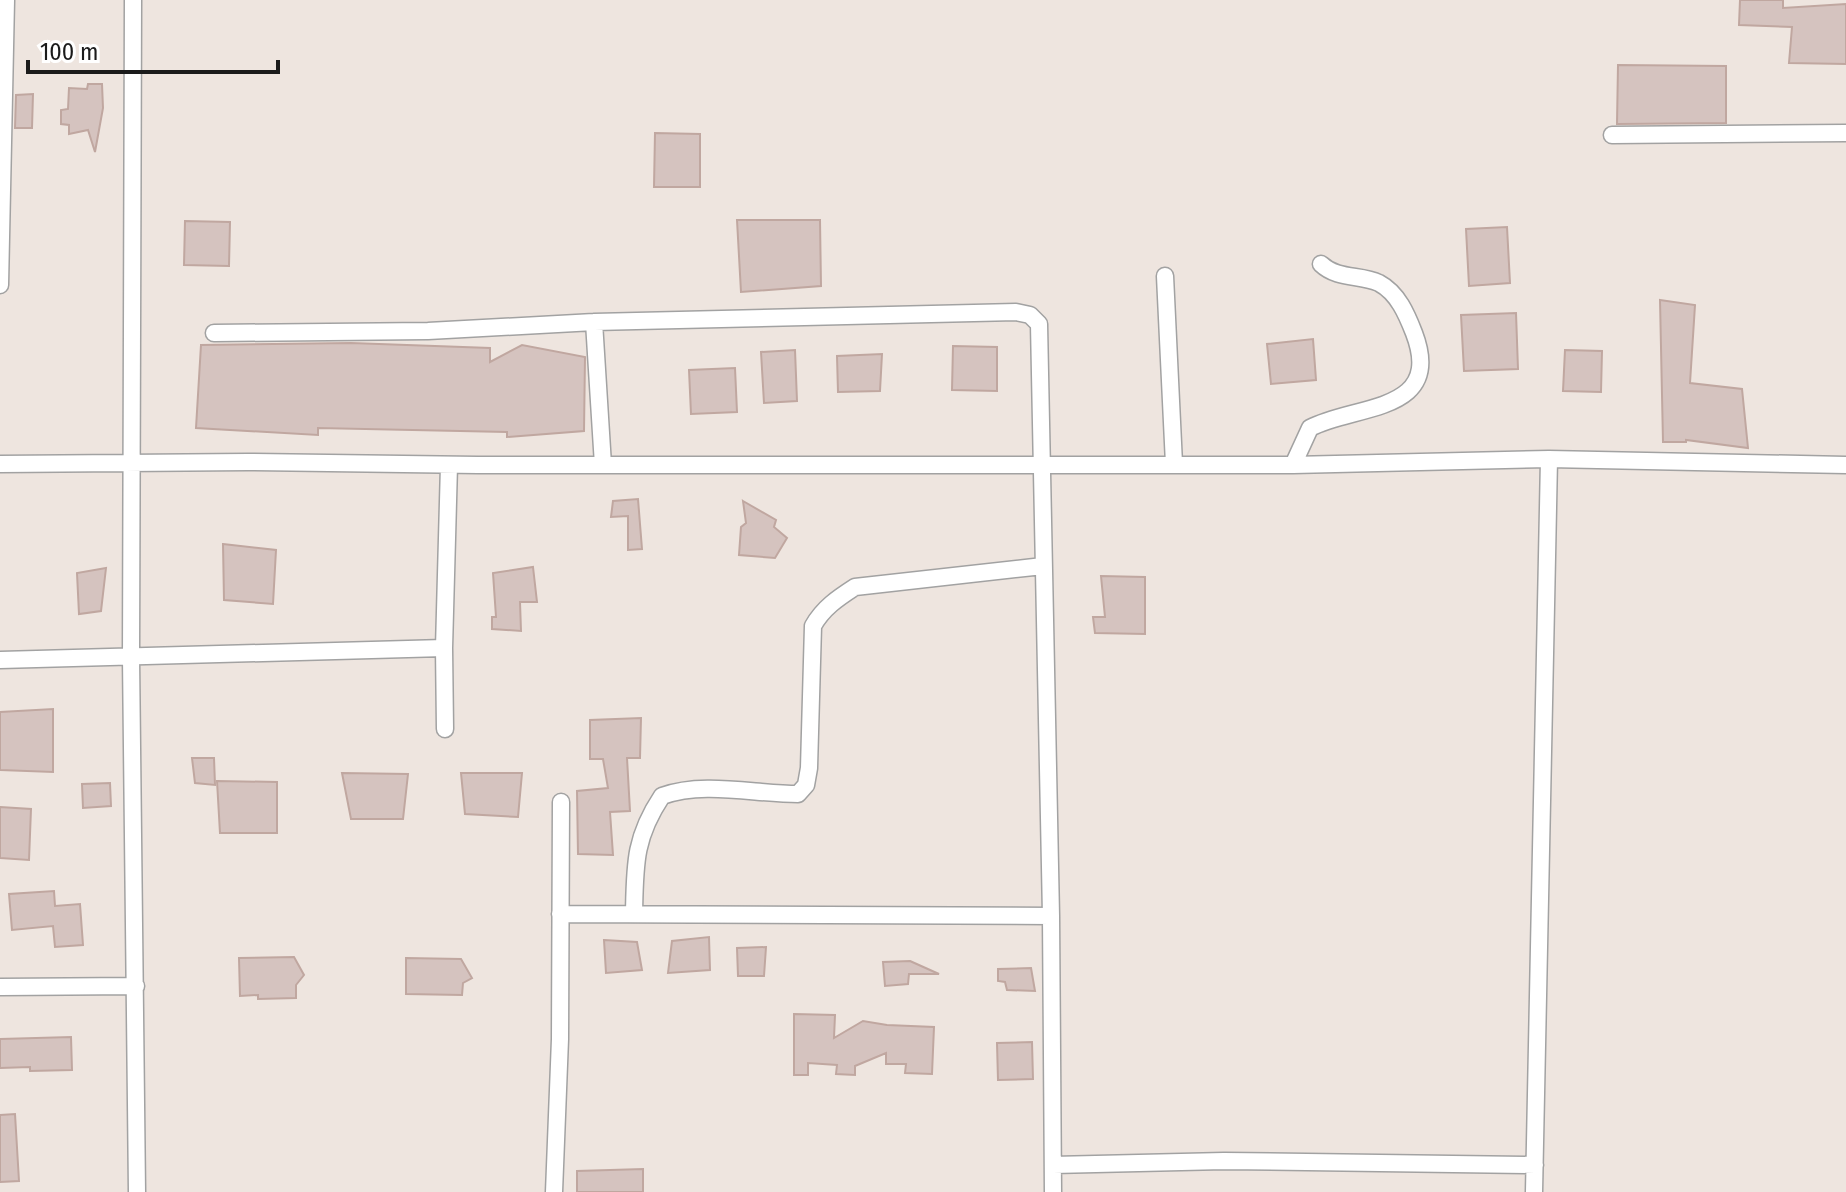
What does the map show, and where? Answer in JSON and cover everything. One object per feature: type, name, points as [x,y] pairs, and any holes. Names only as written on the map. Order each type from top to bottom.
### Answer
[{"type":"street","points":[[0,285],[6,0]]},
{"type":"street","points":[[133,0],[131,658],[137,1192]]},
{"type":"street","points":[[1612,135],[1846,133]]},
{"type":"street","points":[[1293,465],[1310,428],[1397,401],[1410,391],[1421,367],[1417,341],[1404,306],[1380,284],[1338,275],[1321,264]]},
{"type":"street","points":[[1165,276],[1174,464]]},
{"type":"street","points":[[214,333],[428,331],[594,322],[1016,312],[1030,315],[1039,324],[1051,916],[1053,1192]]},
{"type":"street","points":[[594,322],[603,465]]},
{"type":"street","points":[[0,464],[1293,465],[1549,459],[1846,465]]},
{"type":"street","points":[[1534,1192],[1549,459]]},
{"type":"street","points":[[445,729],[449,465]]},
{"type":"street","points":[[634,914],[636,860],[641,834],[662,796],[699,789],[798,794],[806,785],[813,626],[820,613],[837,598],[855,587],[1043,566]]},
{"type":"street","points":[[0,660],[444,648]]},
{"type":"street","points":[[554,1192],[560,1039],[561,802]]},
{"type":"street","points":[[560,914],[1051,916]]},
{"type":"street","points":[[0,987],[136,986]]},
{"type":"street","points":[[1053,1165],[1224,1161],[1535,1165]]},
{"type":"building","points":[[1740,0],[1783,0],[1783,8],[1846,4],[1846,64],[1789,63],[1792,27],[1739,25]]},
{"type":"building","points":[[1618,65],[1726,66],[1726,123],[1617,124]]},
{"type":"building","points":[[88,84],[102,84],[103,108],[95,152],[88,130],[69,134],[69,125],[61,124],[61,110],[68,109],[69,88],[87,89]]},
{"type":"building","points":[[33,94],[32,128],[15,128],[16,95]]},
{"type":"building","points":[[655,133],[700,134],[700,187],[654,187]]},
{"type":"building","points":[[737,220],[820,220],[821,286],[741,292]]},
{"type":"building","points":[[185,221],[230,222],[229,266],[184,265]]},
{"type":"building","points":[[1507,227],[1510,283],[1469,286],[1466,229]]},
{"type":"building","points":[[1660,300],[1695,305],[1690,383],[1742,389],[1748,448],[1686,440],[1663,442]]},
{"type":"building","points":[[1516,313],[1518,369],[1464,371],[1461,315]]},
{"type":"building","points":[[1313,339],[1316,380],[1271,384],[1267,344]]},
{"type":"building","points":[[351,343],[490,348],[490,362],[522,345],[585,357],[584,431],[507,437],[507,432],[318,428],[318,435],[196,428],[201,345]]},
{"type":"building","points":[[953,346],[997,347],[997,391],[952,390]]},
{"type":"building","points":[[795,350],[797,401],[764,403],[761,352]]},
{"type":"building","points":[[1565,350],[1602,351],[1601,392],[1563,391]]},
{"type":"building","points":[[882,354],[880,391],[838,392],[837,356]]},
{"type":"building","points":[[735,368],[737,412],[691,414],[689,370]]},
{"type":"building","points":[[638,499],[642,549],[628,550],[628,516],[611,517],[613,501]]},
{"type":"building","points":[[743,501],[776,520],[774,527],[787,538],[775,558],[739,555],[741,527],[746,523]]},
{"type":"building","points":[[223,544],[276,550],[273,604],[224,600]]},
{"type":"building","points":[[533,567],[537,602],[520,602],[521,631],[492,629],[492,617],[496,617],[493,573]]},
{"type":"building","points":[[106,568],[101,611],[79,614],[77,573]]},
{"type":"building","points":[[1101,576],[1145,577],[1145,634],[1095,633],[1093,617],[1105,617]]},
{"type":"building","points":[[53,709],[53,772],[0,770],[0,712]]},
{"type":"building","points":[[641,718],[640,758],[627,758],[630,811],[610,812],[613,855],[578,854],[577,791],[608,788],[603,759],[590,759],[590,720]]},
{"type":"building","points":[[192,758],[214,758],[215,785],[195,783]]},
{"type":"building","points":[[342,773],[408,774],[403,819],[351,819]]},
{"type":"building","points":[[461,773],[522,773],[518,817],[465,814]]},
{"type":"building","points":[[217,781],[277,782],[277,833],[220,833]]},
{"type":"building","points":[[110,783],[111,806],[83,808],[82,784]]},
{"type":"building","points":[[0,807],[31,809],[29,860],[0,858]]},
{"type":"building","points":[[54,891],[55,906],[80,904],[83,945],[55,947],[53,926],[12,930],[9,894]]},
{"type":"building","points":[[709,937],[710,970],[668,973],[672,941]]},
{"type":"building","points":[[604,940],[637,942],[642,970],[606,973]]},
{"type":"building","points":[[766,947],[764,976],[738,976],[737,948]]},
{"type":"building","points":[[294,957],[304,975],[296,985],[296,998],[240,996],[239,958]]},
{"type":"building","points":[[406,958],[461,959],[472,978],[463,983],[462,995],[406,994]]},
{"type":"building","points":[[910,961],[939,974],[909,974],[908,984],[885,986],[883,962]]},
{"type":"building","points":[[1031,968],[1035,991],[1007,990],[1005,982],[998,981],[998,969]]},
{"type":"building","points":[[794,1014],[835,1015],[834,1038],[863,1021],[934,1027],[932,1074],[905,1073],[906,1064],[886,1064],[886,1053],[855,1066],[855,1075],[836,1074],[837,1065],[808,1063],[808,1075],[794,1075]]},
{"type":"building","points":[[71,1037],[72,1070],[0,1068],[0,1039]]},
{"type":"building","points":[[1032,1042],[1033,1079],[998,1080],[997,1043]]},
{"type":"building","points":[[15,1114],[19,1181],[0,1182],[0,1115]]},
{"type":"building","points":[[643,1169],[643,1192],[577,1192],[577,1171]]}]
